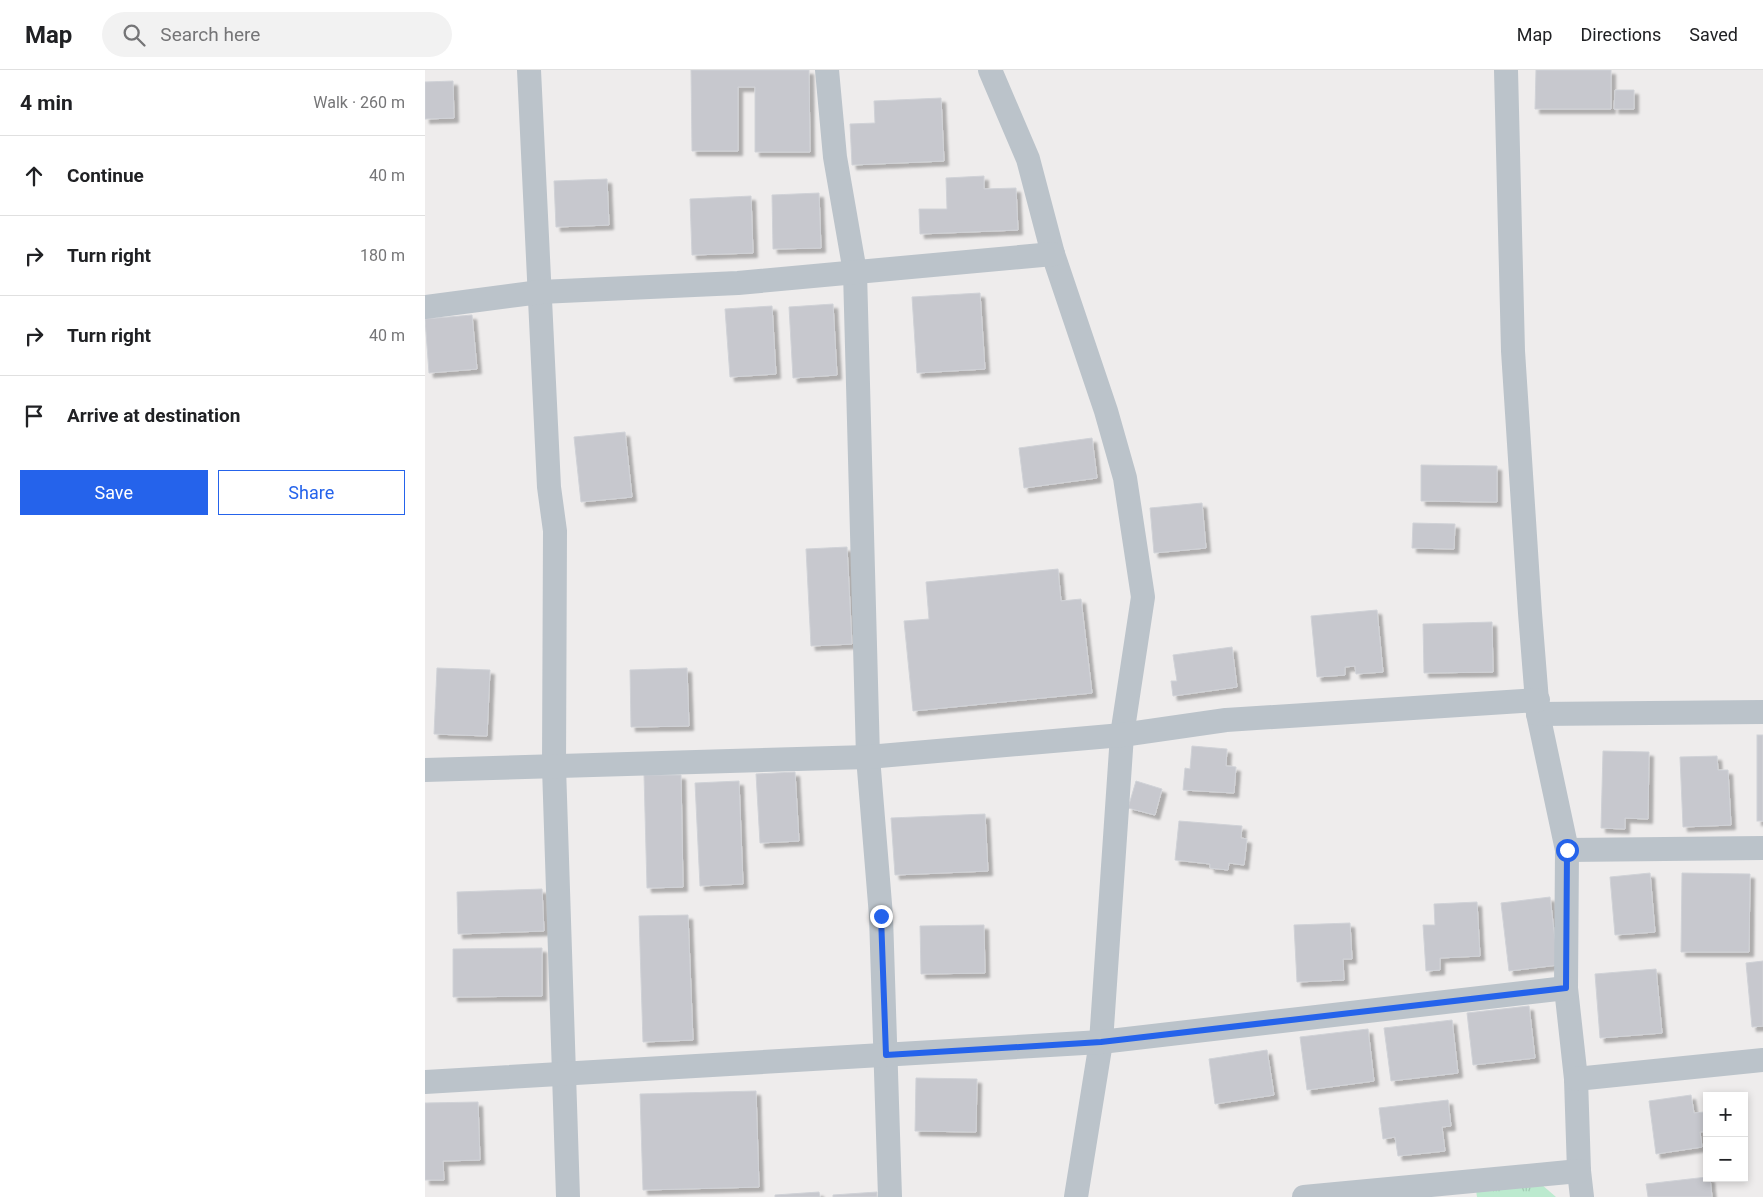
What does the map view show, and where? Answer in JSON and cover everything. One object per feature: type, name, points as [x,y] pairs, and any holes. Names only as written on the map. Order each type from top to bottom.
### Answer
[{"type":"street","points":[[529,70],[549,487],[555,531],[554,766],[568,1197]]},
{"type":"street","points":[[827,70],[835,157],[855,272],[868,757],[881,916],[890,1197]]},
{"type":"street","points":[[989,70],[1028,159],[1053,254],[1105,410],[1125,478],[1143,597],[1122,734],[1101,1042],[1076,1197]]},
{"type":"street","points":[[1506,70],[1513,351],[1530,613],[1538,707],[1567,850],[1566,988],[1577,1079],[1579,1171],[1582,1197]]},
{"type":"street","points":[[425,307],[540,292],[738,283],[1053,254]]},
{"type":"street","points":[[425,770],[868,757],[1122,734],[1226,720],[1538,707],[1763,712]]},
{"type":"street","points":[[1567,850],[1763,848]]},
{"type":"street","points":[[425,1082],[1101,1042],[1566,988]]},
{"type":"street","points":[[1577,1079],[1763,1060]]},
{"type":"street","points":[[1304,1197],[1579,1171]]},
{"type":"green space","points":[[1541,1184],[1556,1197],[1477,1197],[1476,1190]]},
{"type":"building","points":[[691,70],[809,70],[810,152],[755,152],[755,87],[738,87],[738,151],[692,151]]},
{"type":"building","points":[[1536,70],[1611,70],[1611,109],[1535,109]]},
{"type":"building","points":[[453,81],[454,118],[425,119],[425,82]]},
{"type":"building","points":[[1615,90],[1634,90],[1634,109],[1614,109]]},
{"type":"building","points":[[941,98],[944,161],[852,165],[850,124],[875,123],[874,101]]},
{"type":"building","points":[[984,176],[984,189],[1016,188],[1018,230],[920,234],[919,209],[947,209],[946,178]]},
{"type":"building","points":[[607,179],[609,225],[556,227],[554,181]]},
{"type":"building","points":[[819,193],[821,248],[773,249],[772,195]]},
{"type":"building","points":[[751,196],[753,253],[692,255],[690,199]]},
{"type":"building","points":[[980,293],[985,369],[917,373],[912,297]]},
{"type":"building","points":[[833,304],[837,375],[793,378],[789,307]]},
{"type":"building","points":[[772,306],[776,374],[730,377],[725,309]]},
{"type":"building","points":[[472,315],[477,369],[429,373],[425,319]]},
{"type":"building","points":[[625,432],[632,497],[581,502],[574,437]]},
{"type":"building","points":[[1092,438],[1097,478],[1024,488],[1019,448]]},
{"type":"building","points":[[1421,465],[1497,466],[1497,502],[1421,501]]},
{"type":"building","points":[[1202,503],[1206,548],[1154,553],[1150,508]]},
{"type":"building","points":[[1413,523],[1455,524],[1454,549],[1412,548]]},
{"type":"building","points":[[847,547],[852,644],[811,646],[806,549]]},
{"type":"building","points":[[1058,569],[1061,601],[1081,599],[1092,693],[913,711],[904,621],[929,619],[926,582]]},
{"type":"building","points":[[1377,610],[1383,672],[1356,674],[1355,666],[1345,667],[1345,675],[1317,677],[1311,616]]},
{"type":"building","points":[[1492,622],[1493,672],[1424,673],[1423,624]]},
{"type":"building","points":[[1232,647],[1237,687],[1173,696],[1171,681],[1177,681],[1173,655]]},
{"type":"building","points":[[437,668],[490,670],[487,736],[434,734]]},
{"type":"building","points":[[687,668],[689,726],[631,727],[630,670]]},
{"type":"building","points":[[1757,735],[1763,735],[1763,821],[1757,821]]},
{"type":"building","points":[[1192,746],[1227,749],[1226,766],[1236,767],[1234,793],[1183,790],[1185,768],[1190,769]]},
{"type":"building","points":[[1603,751],[1649,752],[1648,819],[1625,818],[1625,829],[1601,828]]},
{"type":"building","points":[[1717,756],[1718,770],[1728,770],[1731,825],[1683,827],[1680,757]]},
{"type":"building","points":[[795,772],[799,841],[760,843],[756,774]]},
{"type":"building","points":[[644,775],[681,775],[683,887],[647,888]]},
{"type":"building","points":[[739,781],[743,884],[700,886],[695,783]]},
{"type":"building","points":[[1136,781],[1162,789],[1155,815],[1128,808]]},
{"type":"building","points":[[985,814],[988,871],[895,875],[891,818]]},
{"type":"building","points":[[1179,821],[1242,826],[1241,838],[1247,839],[1244,865],[1229,863],[1228,870],[1210,868],[1210,864],[1175,860]]},
{"type":"building","points":[[1650,873],[1655,932],[1615,935],[1610,877]]},
{"type":"building","points":[[1682,873],[1750,874],[1749,952],[1681,952]]},
{"type":"building","points":[[542,889],[544,931],[458,934],[457,892]]},
{"type":"building","points":[[1550,897],[1558,965],[1509,971],[1501,903]]},
{"type":"building","points":[[1477,902],[1480,956],[1440,958],[1440,970],[1426,971],[1423,925],[1435,925],[1434,904]]},
{"type":"building","points":[[688,915],[693,1040],[643,1042],[639,916]]},
{"type":"building","points":[[1350,923],[1352,959],[1343,959],[1344,980],[1297,982],[1294,925]]},
{"type":"building","points":[[984,925],[985,973],[921,974],[920,926]]},
{"type":"building","points":[[542,948],[542,996],[453,997],[453,949]]},
{"type":"building","points":[[1763,961],[1763,1026],[1752,1027],[1746,963]]},
{"type":"building","points":[[1656,969],[1662,1033],[1600,1038],[1595,974]]},
{"type":"building","points":[[1529,1006],[1535,1058],[1473,1065],[1467,1013]]},
{"type":"building","points":[[1452,1020],[1458,1073],[1391,1081],[1384,1028]]},
{"type":"building","points":[[1368,1029],[1374,1081],[1307,1090],[1300,1037]]},
{"type":"building","points":[[1267,1050],[1274,1095],[1215,1104],[1209,1059]]},
{"type":"building","points":[[916,1078],[977,1079],[976,1132],[915,1131]]},
{"type":"building","points":[[756,1091],[759,1187],[643,1190],[640,1094]]},
{"type":"building","points":[[1691,1095],[1694,1113],[1703,1112],[1703,1132],[1700,1132],[1702,1147],[1656,1154],[1649,1101]]},
{"type":"building","points":[[1448,1100],[1451,1126],[1442,1127],[1445,1151],[1398,1156],[1395,1137],[1383,1139],[1379,1108]]},
{"type":"building","points":[[478,1102],[480,1160],[443,1161],[444,1180],[425,1180],[425,1103]]},
{"type":"building","points":[[1703,1177],[1703,1182],[1710,1182],[1712,1197],[1648,1197],[1646,1184]]},
{"type":"building","points":[[819,1192],[820,1197],[775,1197],[775,1195]]},
{"type":"building","points":[[877,1192],[877,1197],[833,1197],[833,1195]]},
{"type":"route","points":[[881,916],[886,1055],[1101,1042],[1566,988],[1567,850]]}]
